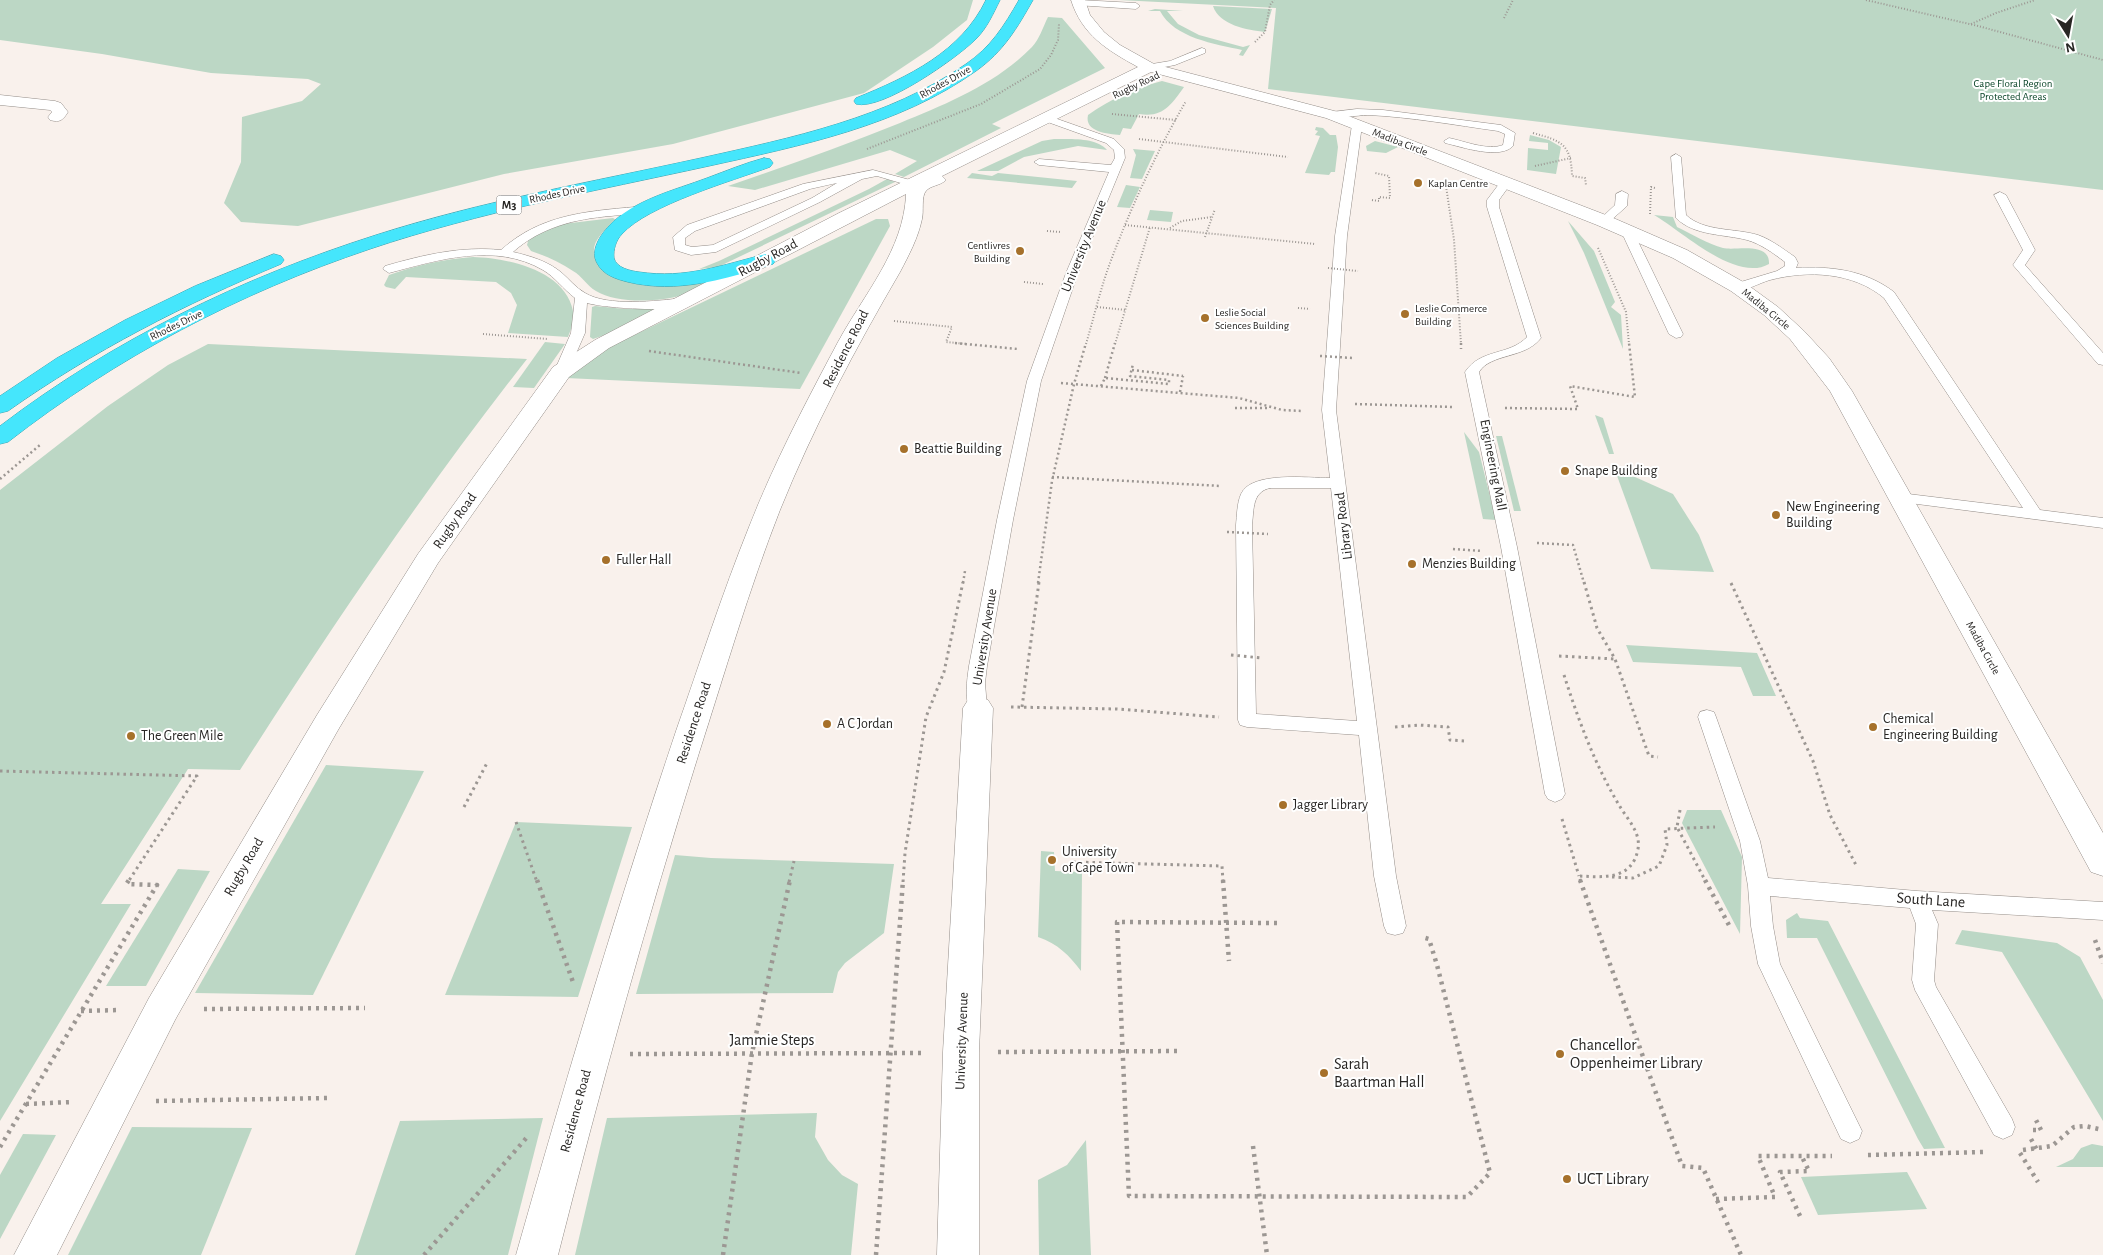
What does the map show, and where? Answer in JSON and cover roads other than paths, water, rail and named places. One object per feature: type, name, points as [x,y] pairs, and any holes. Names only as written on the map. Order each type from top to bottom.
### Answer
[{"type":"highway","name":"Rhodes Drive","points":[[0,406],[76,356],[133,324],[227,279],[338,236],[479,196],[747,137],[877,96],[910,79],[954,52],[982,24],[993,0]]},
{"type":"highway","name":"Rhodes Drive","points":[[0,437],[66,388],[146,340],[213,307],[339,254],[438,222],[802,139],[890,110],[954,78],[990,54],[1013,26],[1024,4]]},
{"type":"highway","points":[[766,260],[719,275],[680,280],[646,279],[618,273],[606,263],[604,251],[607,242],[616,230],[646,208],[760,164],[902,114],[948,94],[995,64],[1013,48],[1028,28],[1024,4]]},
{"type":"street","name":"Madiba Circle","points":[[1078,2],[1083,16],[1106,42],[1162,67],[1332,116],[1506,182],[1680,254],[1738,287],[1771,310],[1797,335],[1821,363],[1841,391],[2103,863]]},
{"type":"street","name":"Rugby Road","points":[[35,1255],[162,1009],[327,723],[428,560],[561,372],[602,344],[766,260],[845,217],[1052,120],[1158,77],[1162,67]]},
{"type":"street","points":[[0,100],[55,106],[60,112],[56,117]]},
{"type":"street","points":[[845,217],[865,211],[887,209],[905,212],[914,217],[916,185]]},
{"type":"street","name":"Residence Road","points":[[537,1255],[598,1032],[662,817],[746,565],[780,482],[862,318],[907,241],[914,217]]},
{"type":"street","name":"University Avenue","points":[[958,1255],[961,1052],[978,708]]},
{"type":"lane","points":[[1078,2],[1136,6]]},
{"type":"lane","points":[[1162,67],[1202,51]]},
{"type":"lane","points":[[1332,116],[1358,112],[1383,113],[1501,128],[1510,133],[1508,146],[1498,150],[1448,141]]},
{"type":"lane","name":"University Avenue","points":[[978,708],[976,683],[978,666],[1005,520],[1034,381],[1043,352],[1096,212],[1116,169],[1121,153],[1116,145],[1105,138],[1052,120]]},
{"type":"lane","name":"Library Road","points":[[1357,125],[1341,236],[1329,410],[1385,876],[1395,926]]},
{"type":"lane","points":[[1676,157],[1680,216],[1683,220],[1697,226],[1763,242],[1791,260],[1791,269],[1781,274],[1738,287]]},
{"type":"lane","points":[[1039,162],[1116,169]]},
{"type":"lane","points":[[858,176],[827,195],[716,248],[691,251],[679,247],[679,237],[691,228],[794,190],[823,182],[858,176],[878,173],[916,185]]},
{"type":"lane","name":"Engineering Mall","points":[[1506,182],[1493,200],[1493,207],[1534,338],[1527,346],[1478,364],[1473,368],[1472,372],[1509,546],[1555,794]]},
{"type":"lane","points":[[1604,222],[1622,206],[1622,194]]},
{"type":"lane","points":[[2000,196],[2030,250],[2019,265],[2103,361]]},
{"type":"lane","points":[[505,253],[520,238],[547,224],[583,216],[646,208]]},
{"type":"lane","points":[[1627,231],[1676,334]]},
{"type":"lane","points":[[389,269],[422,258],[442,254],[485,251],[505,253],[543,265],[559,276],[581,297],[620,304],[659,305],[683,302]]},
{"type":"lane","points":[[1781,274],[1811,271],[1832,272],[1860,278],[1882,288],[1889,295],[2035,515]]},
{"type":"lane","points":[[561,372],[578,333],[581,297]]},
{"type":"lane","points":[[1338,482],[1270,483],[1257,486],[1249,494],[1244,525],[1247,720],[1368,729]]},
{"type":"lane","points":[[1900,498],[2103,523]]},
{"type":"lane","points":[[1707,717],[1750,841],[1769,964],[1850,1131]]},
{"type":"lane","name":"South Lane","points":[[1758,886],[1917,900],[2103,911]]},
{"type":"lane","points":[[1917,900],[1927,924],[1923,980],[1926,990],[2003,1127]]},
{"type":"place","name":"Kaplan Centre","points":[[1418,183]]},
{"type":"place","name":"Centlivres Building","points":[[1020,251]]},
{"type":"place","name":"Leslie Commerce Building","points":[[1405,314]]},
{"type":"place","name":"Leslie Social Sciences Building","points":[[1205,318]]},
{"type":"place","name":"Beattie Building","points":[[904,449]]},
{"type":"place","name":"Snape Building","points":[[1565,471]]},
{"type":"place","name":"New Engineering Building","points":[[1776,515]]},
{"type":"place","name":"Fuller Hall","points":[[606,560]]},
{"type":"place","name":"Menzies Building","points":[[1412,564]]},
{"type":"place","name":"A C Jordan","points":[[827,724]]},
{"type":"place","name":"Chemical Engineering Building","points":[[1873,727]]},
{"type":"place","name":"The Green Mile","points":[[131,736]]},
{"type":"place","name":"Jagger Library","points":[[1283,805]]},
{"type":"place","name":"University of Cape Town","points":[[1052,860]]},
{"type":"place","name":"Chancellor Oppenheimer Library","points":[[1560,1054]]},
{"type":"place","name":"Sarah Baartman Hall","points":[[1324,1073]]},
{"type":"place","name":"UCT Library","points":[[1567,1179]]},
{"type":"park label","name":"Cape Floral Region Protected Areas","points":[[2013,89]]}]
